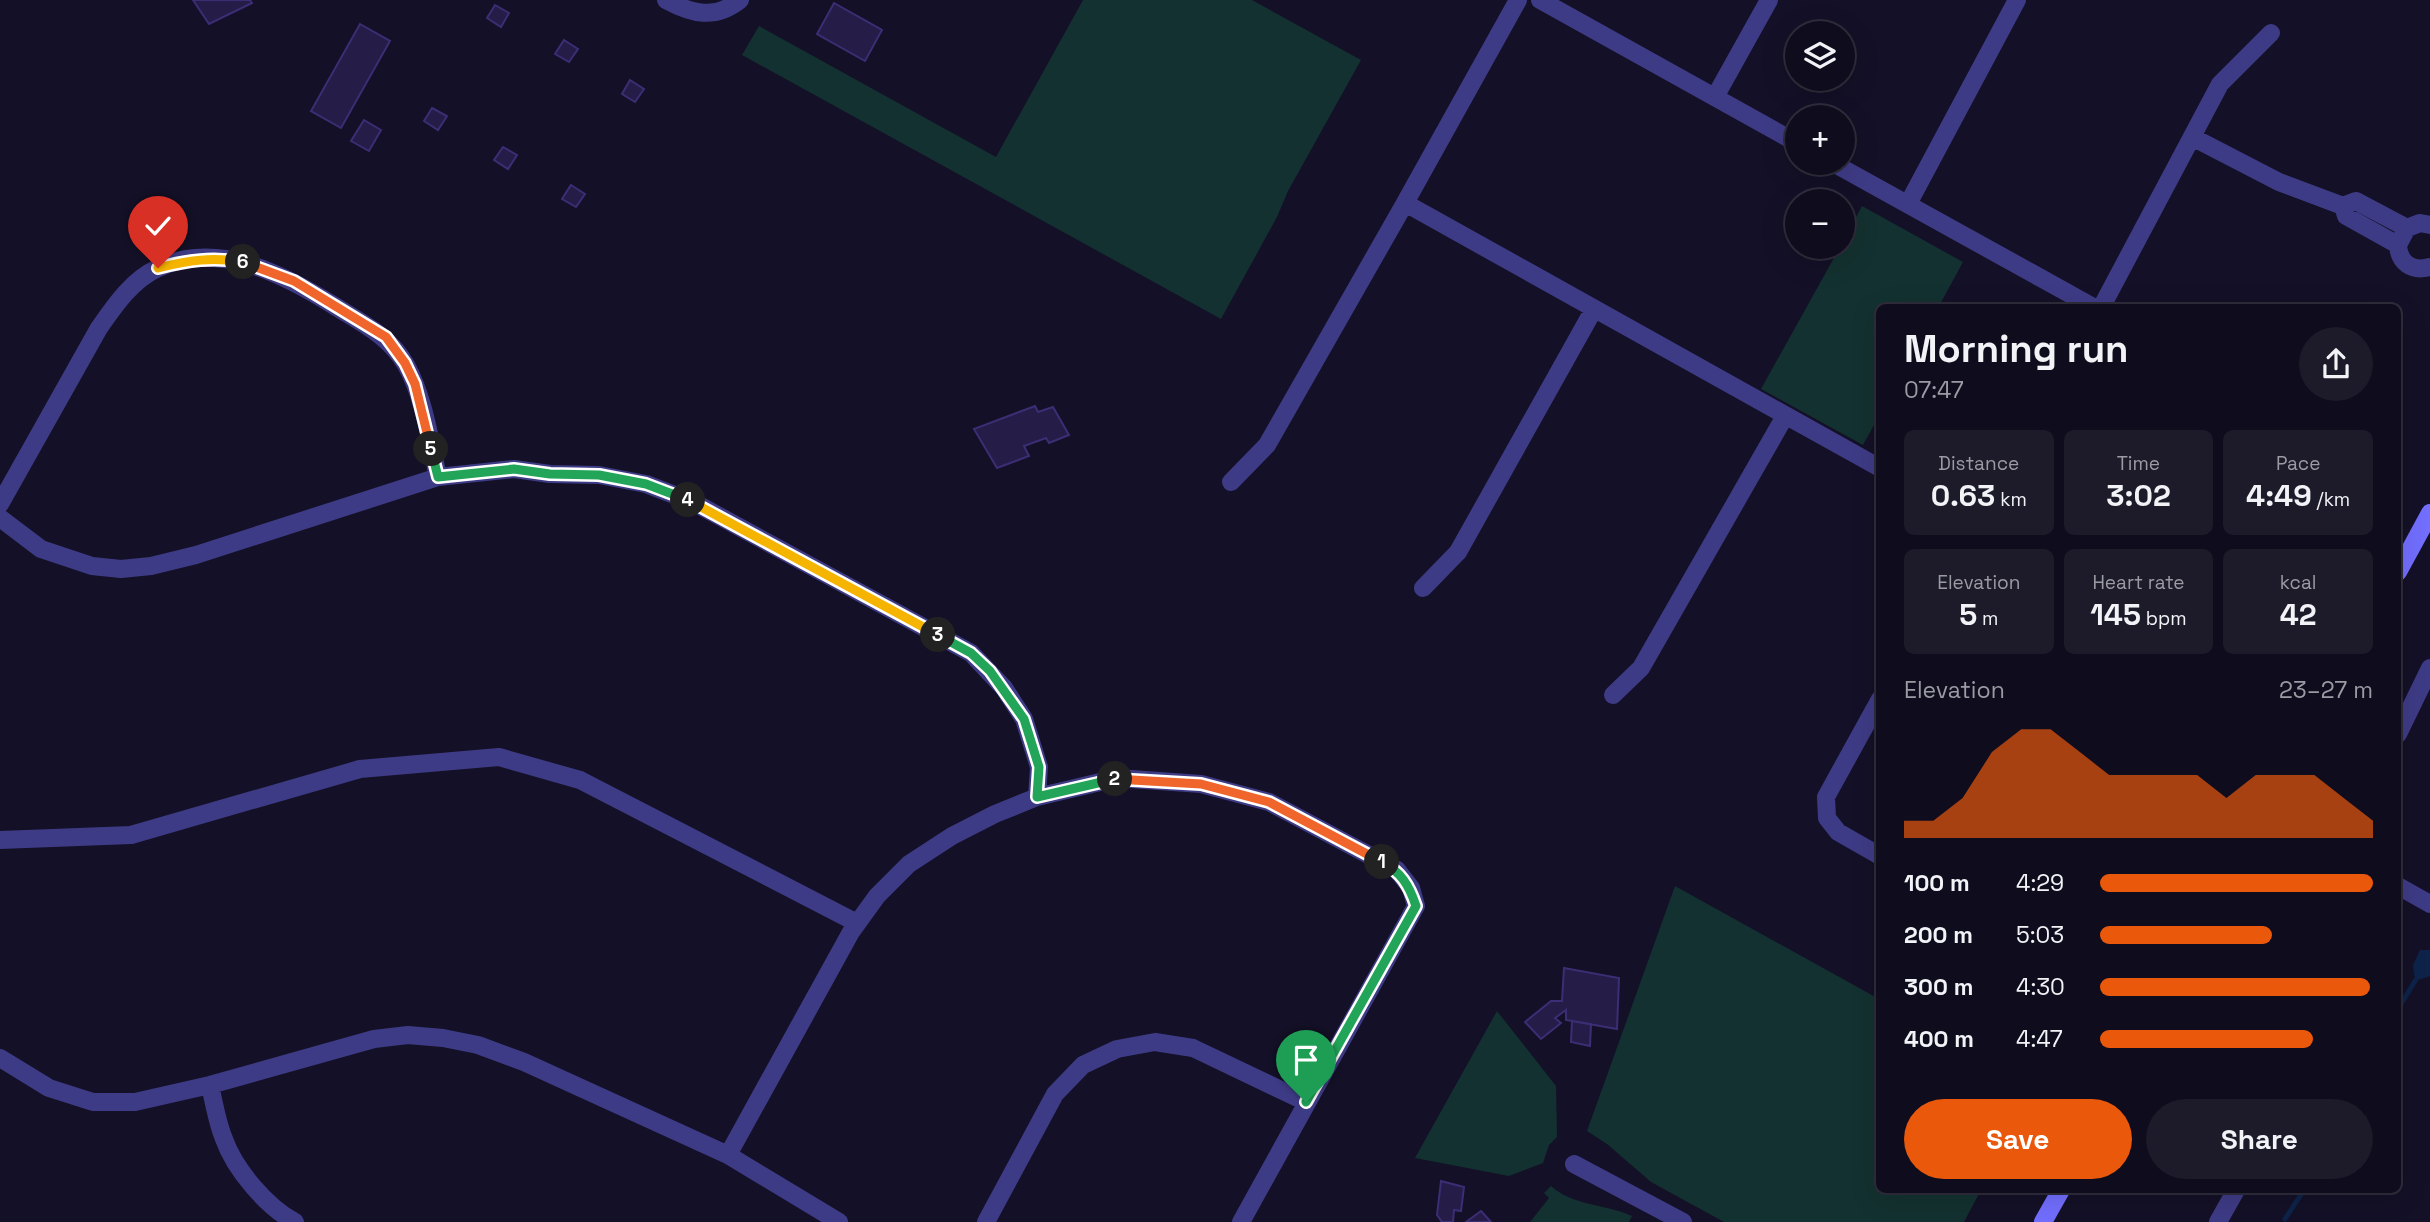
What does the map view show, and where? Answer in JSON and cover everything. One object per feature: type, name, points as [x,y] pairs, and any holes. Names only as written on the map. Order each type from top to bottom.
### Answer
[{"type":"main road","points":[[2401,566],[2430,513]]},
{"type":"main road","points":[[2043,1222],[2059,1193]]},
{"type":"street","points":[[666,0],[699,15],[722,12],[740,0]]},
{"type":"street","points":[[1231,482],[1267,445],[1518,0]]},
{"type":"street","points":[[1540,0],[1785,136]]},
{"type":"street","points":[[1715,97],[1769,0]]},
{"type":"street","points":[[1908,204],[2017,0]]},
{"type":"street","points":[[2103,304],[2220,84],[2271,33]]},
{"type":"street","points":[[2192,137],[2279,181],[2343,206],[2356,201],[2407,228]]},
{"type":"street","points":[[1855,175],[2088,304]]},
{"type":"street","points":[[1405,203],[1876,466]]},
{"type":"street","points":[[2343,206],[2346,216],[2398,244]]},
{"type":"street","points":[[2430,225],[2420,223],[2407,228],[2398,244],[2401,259],[2406,264],[2420,269],[2430,267]]},
{"type":"street","points":[[0,504],[99,328],[116,303],[134,284],[158,268],[194,258],[222,258],[250,264],[294,281],[386,337],[405,363],[415,384],[438,477]]},
{"type":"street","points":[[1423,588],[1458,552],[1594,309]]},
{"type":"street","points":[[1613,695],[1642,668],[1785,416]]},
{"type":"street","points":[[0,518],[41,549],[92,566],[121,569],[151,566],[196,555],[438,477],[514,469],[550,474],[599,475],[646,484],[695,503],[971,653],[1004,688],[1024,719],[1039,767],[1037,797]]},
{"type":"street","points":[[2401,728],[2430,668]]},
{"type":"street","points":[[1876,706],[1826,797],[1827,818],[1838,832],[1876,854]]},
{"type":"street","points":[[0,839],[131,835],[360,769],[499,757],[580,780],[857,923]]},
{"type":"street","points":[[728,1155],[857,923],[877,896],[909,864],[952,836],[1037,797],[1117,778],[1201,784],[1269,802],[1397,870],[1410,888],[1416,906],[1241,1222]]},
{"type":"street","points":[[2401,891],[2430,904]]},
{"type":"street","points":[[0,1058],[50,1088],[93,1102],[135,1102],[210,1085],[374,1039],[408,1035],[443,1038],[478,1045],[524,1062],[728,1155],[839,1222]]},
{"type":"street","points":[[986,1222],[1055,1094],[1083,1065],[1117,1049],[1156,1042],[1193,1048],[1306,1102]]},
{"type":"street","points":[[210,1085],[224,1141],[256,1191],[278,1213],[295,1222]]},
{"type":"street","points":[[1574,1164],[1682,1222]]},
{"type":"street","points":[[2218,1222],[2234,1193]]},
{"type":"green space","points":[[1083,0],[1252,0],[1361,60],[1221,319],[742,55],[759,26],[996,157]]},
{"type":"green space","points":[[1862,206],[1963,262],[1940,304],[1876,304],[1876,421],[1863,445],[1761,389],[1833,259],[1855,259],[1855,219]]},
{"type":"green space","points":[[1675,886],[1876,997],[1876,1193],[1979,1193],[1964,1222],[1724,1222],[1651,1182],[1607,1144],[1587,1131]]},
{"type":"green space","points":[[1497,1011],[1556,1086],[1557,1137],[1549,1145],[1543,1163],[1509,1176],[1415,1158]]},
{"type":"green space","points":[[1551,1186],[1579,1201],[1632,1216],[1629,1222],[1530,1222],[1549,1198],[1544,1193]]},
{"type":"water","points":[[2420,950],[2430,950],[2430,976],[2415,981],[2413,965]]},
{"type":"building","points":[[193,0],[250,0],[252,3],[209,24]]},
{"type":"building","points":[[834,3],[882,30],[865,61],[817,34]]},
{"type":"building","points":[[495,5],[509,13],[501,27],[487,18]]},
{"type":"building","points":[[360,24],[390,41],[341,128],[311,111]]},
{"type":"building","points":[[564,40],[578,49],[569,62],[555,54]]},
{"type":"building","points":[[630,80],[644,89],[635,102],[622,94]]},
{"type":"building","points":[[432,108],[447,116],[438,130],[424,121]]},
{"type":"building","points":[[364,120],[381,130],[369,151],[351,141]]},
{"type":"building","points":[[503,147],[517,155],[508,169],[494,160]]},
{"type":"building","points":[[571,185],[585,194],[576,207],[562,199]]},
{"type":"building","points":[[1035,406],[1038,412],[1053,407],[1069,435],[1049,443],[1046,438],[1024,446],[1029,456],[997,468],[974,429]]},
{"type":"building","points":[[1564,968],[1619,978],[1617,1029],[1566,1020],[1566,1010],[1555,1018],[1561,1023],[1541,1039],[1525,1022],[1551,1001],[1562,1001]]},
{"type":"building","points":[[1572,1021],[1591,1024],[1590,1046],[1571,1042]]},
{"type":"building","points":[[1441,1181],[1464,1187],[1461,1211],[1454,1210],[1453,1222],[1442,1222],[1437,1215]]},
{"type":"building","points":[[1481,1211],[1491,1222],[1466,1222]]},
{"type":"waterway","points":[[2401,1004],[2415,981]]},
{"type":"waterway","points":[[2285,1219],[2302,1193]]},
{"type":"route","points":[[158,268],[194,258],[222,258],[250,264],[294,281],[386,337],[405,363],[415,384],[438,477],[514,469],[550,474],[599,475],[646,484],[695,503],[971,653],[1004,688],[1024,719],[1039,767],[1037,797],[1117,778],[1201,784],[1269,802],[1397,870],[1410,888],[1416,906],[1306,1102]]}]
